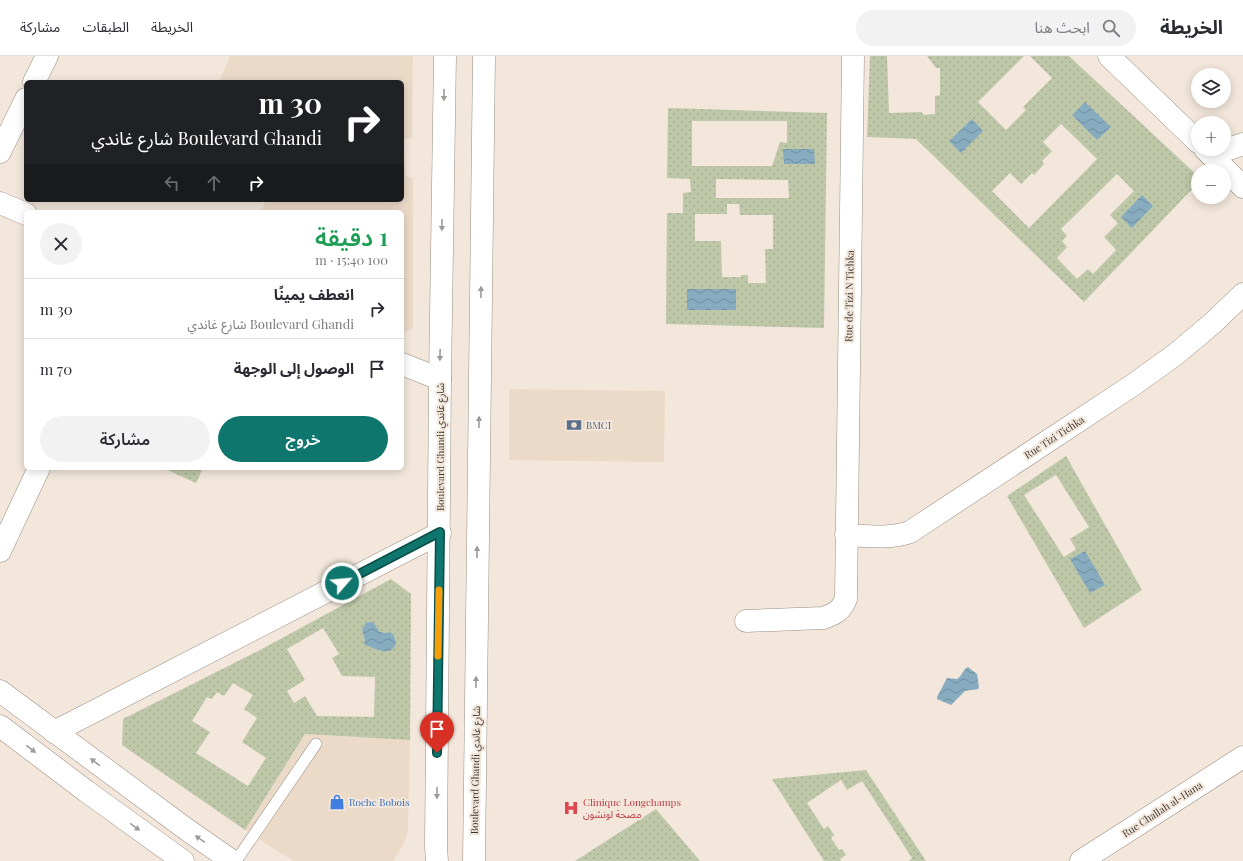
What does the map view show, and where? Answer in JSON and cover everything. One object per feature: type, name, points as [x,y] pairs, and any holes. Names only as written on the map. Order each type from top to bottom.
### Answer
[{"type":"street","points":[[35,80],[47,56]]},
{"type":"street","name":"Boulevard Ghandi شارع غاندي","points":[[433,856],[440,532],[440,379],[445,56]]},
{"type":"street","name":"Boulevard Ghandi شارع غاندي","points":[[474,861],[484,56]]},
{"type":"street","name":"Rue de Tizi N Tichka","points":[[746,621],[823,618],[833,615],[842,608],[846,599],[853,56]]},
{"type":"street","points":[[1109,56],[1191,135]]},
{"type":"street","points":[[0,152],[24,103]]},
{"type":"street","points":[[1231,146],[1243,144]]},
{"type":"street","points":[[1212,156],[1243,187]]},
{"type":"street","points":[[0,203],[24,213]]},
{"type":"street","name":"Rue Tizi Tichka","points":[[846,535],[886,537],[899,536],[910,532],[1133,385],[1176,354],[1214,322],[1243,294]]},
{"type":"street","points":[[404,365],[440,379]]},
{"type":"street","points":[[0,551],[38,470]]},
{"type":"street","points":[[54,732],[440,532]]},
{"type":"street","points":[[0,691],[186,829],[232,861]]},
{"type":"street","points":[[0,726],[86,791],[183,861]]},
{"type":"street","name":"Rue Challah al-Hana","points":[[1081,861],[1243,757]]},
{"type":"lane","points":[[236,861],[316,744]]},
{"type":"shaded area","points":[[230,56],[413,56],[412,138],[404,140],[404,80],[220,80]]},
{"type":"shaded area","points":[[404,152],[406,176],[413,178],[413,327],[404,333],[404,210],[262,210],[265,202],[404,202]]},
{"type":"shaded area","points":[[509,389],[665,391],[664,462],[509,460]]},
{"type":"shaded area","points":[[305,734],[410,740],[408,832],[402,847],[393,861],[293,861],[245,830]]},
{"type":"green space","points":[[870,56],[887,56],[889,113],[922,112],[923,115],[935,114],[935,96],[940,95],[940,68],[936,68],[927,56],[1024,56],[978,102],[1006,130],[1026,110],[1023,107],[1052,78],[1030,56],[1069,56],[1191,169],[1191,190],[1084,302],[916,139],[867,137]],"holes":[[[1061,124],[1097,159],[1029,228],[992,191],[1010,173],[1021,184],[1032,173],[1034,175],[1044,164],[1042,161],[1052,151],[1043,142]],[[1117,174],[1134,191],[1110,215],[1118,223],[1104,237],[1116,250],[1093,274],[1088,269],[1077,279],[1057,258],[1067,247],[1062,241],[1067,236],[1061,229]]]},
{"type":"green space","points":[[668,108],[827,113],[824,328],[666,324],[667,213],[683,213],[683,193],[691,192],[690,179],[667,178]],"holes":[[[692,121],[787,121],[787,143],[780,142],[772,166],[692,166]],[[716,179],[788,180],[789,198],[716,198]],[[727,204],[739,204],[740,215],[773,215],[773,249],[765,249],[766,283],[748,283],[748,275],[741,275],[741,277],[722,277],[721,241],[695,241],[695,214],[727,214]]]},
{"type":"green space","points":[[1066,456],[1142,590],[1084,628],[1007,496]],"holes":[[[1056,475],[1089,527],[1070,539],[1076,549],[1064,557],[1024,495]]]},
{"type":"green space","points":[[167,470],[202,470],[196,483]]},
{"type":"green space","points":[[391,579],[411,594],[410,740],[305,734],[245,830],[122,745],[123,719],[260,650]],"holes":[[[366,623],[373,623],[380,632],[386,633],[391,650],[381,651],[368,645],[362,629]],[[323,628],[339,654],[332,658],[342,676],[375,677],[374,717],[317,716],[305,696],[294,703],[287,691],[305,680],[287,649]],[[233,683],[253,695],[244,709],[257,718],[242,742],[266,758],[248,786],[196,753],[210,732],[192,721],[207,697],[212,699],[217,692],[224,696]]]},
{"type":"green space","points":[[866,770],[926,861],[909,861],[912,858],[862,781],[847,790],[841,780],[807,803],[824,829],[828,826],[834,835],[831,838],[839,850],[842,849],[846,855],[840,859],[841,861],[824,861],[772,779]]},
{"type":"green space","points":[[656,809],[700,861],[575,861]]},
{"type":"water","points":[[1085,102],[1111,127],[1097,140],[1072,115]]},
{"type":"water","points":[[972,119],[983,131],[961,153],[949,141]]},
{"type":"water","points":[[783,149],[814,149],[815,164],[784,164]]},
{"type":"water","points":[[1142,195],[1153,206],[1132,228],[1121,217]]},
{"type":"water","points":[[687,289],[736,289],[736,310],[687,310]]},
{"type":"water","points":[[1085,551],[1105,585],[1090,593],[1070,559]]},
{"type":"water","points":[[373,622],[380,632],[390,632],[394,636],[396,643],[394,648],[382,651],[364,644],[365,640],[362,629],[366,623]]},
{"type":"water","points":[[968,667],[977,674],[978,689],[965,691],[951,705],[937,699],[947,678],[957,679]]},
{"type":"slow traffic","points":[[438,656],[439,590]]},
{"type":"place","name":"BMCI","points":[[574,425]]},
{"type":"place","name":"Roche Bobois","points":[[337,802]]},
{"type":"place","name":"Clinique Longchamps مصحة لونشون","points":[[571,808]]},
{"type":"route","points":[[342,583],[440,532],[437,753]]}]
